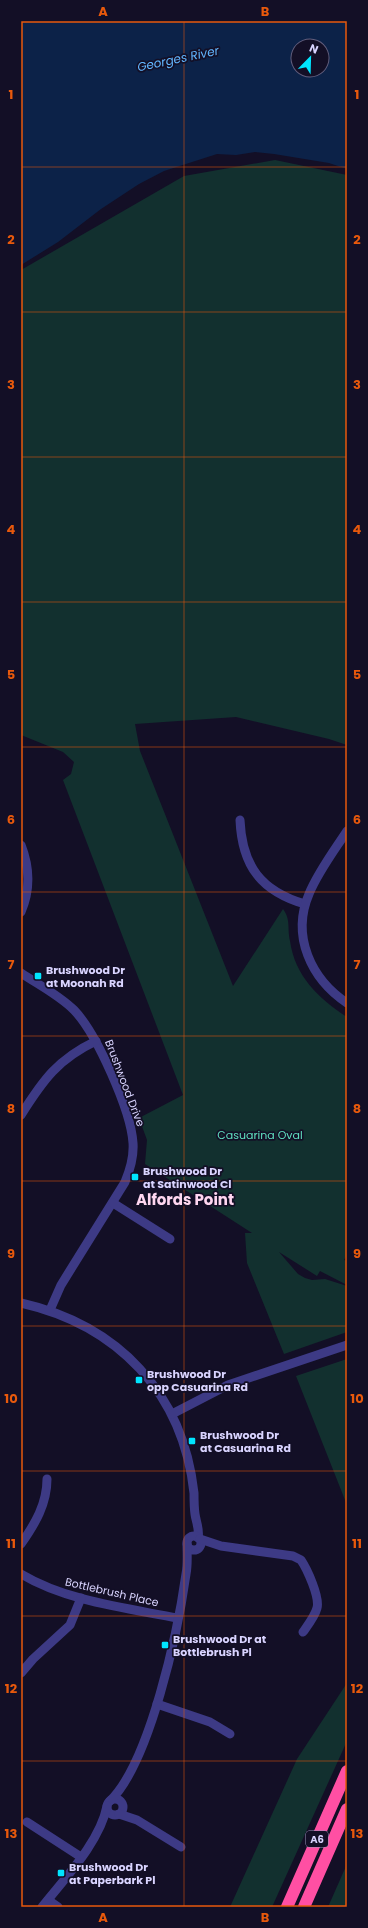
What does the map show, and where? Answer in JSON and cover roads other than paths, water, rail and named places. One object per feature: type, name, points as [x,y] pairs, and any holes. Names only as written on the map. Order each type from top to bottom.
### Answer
[{"type":"highway","name":"A6","points":[[287,1907],[347,1771]]},
{"type":"highway","name":"A6","points":[[304,1907],[347,1809]]},
{"type":"street","points":[[240,820],[243,846],[247,858],[258,876],[277,893],[305,904]]},
{"type":"street","points":[[347,831],[316,880],[305,904],[302,929],[308,957],[324,984],[347,1003]]},
{"type":"street","points":[[21,844],[27,863],[28,882],[25,901],[21,912]]},
{"type":"street","name":"Brushwood Drive","points":[[21,973],[73,1009],[96,1041],[127,1116],[133,1144],[129,1172],[113,1203],[61,1285],[50,1310]]},
{"type":"street","points":[[21,1115],[42,1083],[53,1070],[76,1051],[96,1041]]},
{"type":"street","points":[[113,1203],[170,1240]]},
{"type":"street","points":[[21,1303],[50,1310],[78,1322],[98,1333],[136,1364],[158,1392],[172,1414],[178,1427],[190,1467],[195,1513],[195,1542],[186,1573],[177,1618],[156,1704],[128,1777],[120,1810],[98,1832],[81,1857],[45,1903],[58,1907]]},
{"type":"street","points":[[172,1414],[228,1385],[347,1346]]},
{"type":"street","points":[[21,1544],[41,1510],[46,1494],[47,1479]]},
{"type":"street","points":[[195,1542],[293,1556],[301,1560],[317,1595],[318,1604],[315,1613],[302,1632]]},
{"type":"street","name":"Bottlebrush Place","points":[[21,1574],[54,1590],[81,1598],[177,1618]]},
{"type":"street","points":[[21,1673],[33,1659],[70,1625],[81,1598]]},
{"type":"street","points":[[156,1704],[210,1722],[230,1734]]},
{"type":"street","points":[[98,1832],[108,1804],[128,1777]]},
{"type":"street","points":[[108,1804],[116,1799],[120,1810],[181,1847]]},
{"type":"street","points":[[108,1804],[109,1812],[120,1810]]},
{"type":"street","points":[[27,1822],[81,1857]]},
{"type":"water","name":"Georges River","points":[[21,21],[347,21],[347,169],[329,163],[274,154],[255,152],[236,155],[217,154],[164,171],[139,184],[101,209],[58,242],[21,265]]},
{"type":"place","name":"Brushwood Dr at Moonah Rd","points":[[38,976]]},
{"type":"place","name":"Brushwood Dr at Satinwood Cl","points":[[135,1177]]},
{"type":"place","name":"Brushwood Dr opp Casuarina Rd","points":[[139,1380]]},
{"type":"place","name":"Brushwood Dr at Casuarina Rd","points":[[192,1441]]},
{"type":"place","name":"Brushwood Dr at Bottlebrush Pl","points":[[165,1645]]},
{"type":"place","name":"Brushwood Dr at Paperbark Pl","points":[[61,1873]]},
{"type":"district","name":"Alfords Point","points":[[185,1200]]},
{"type":"park label","name":"Casuarina Oval","points":[[260,1135]]}]
